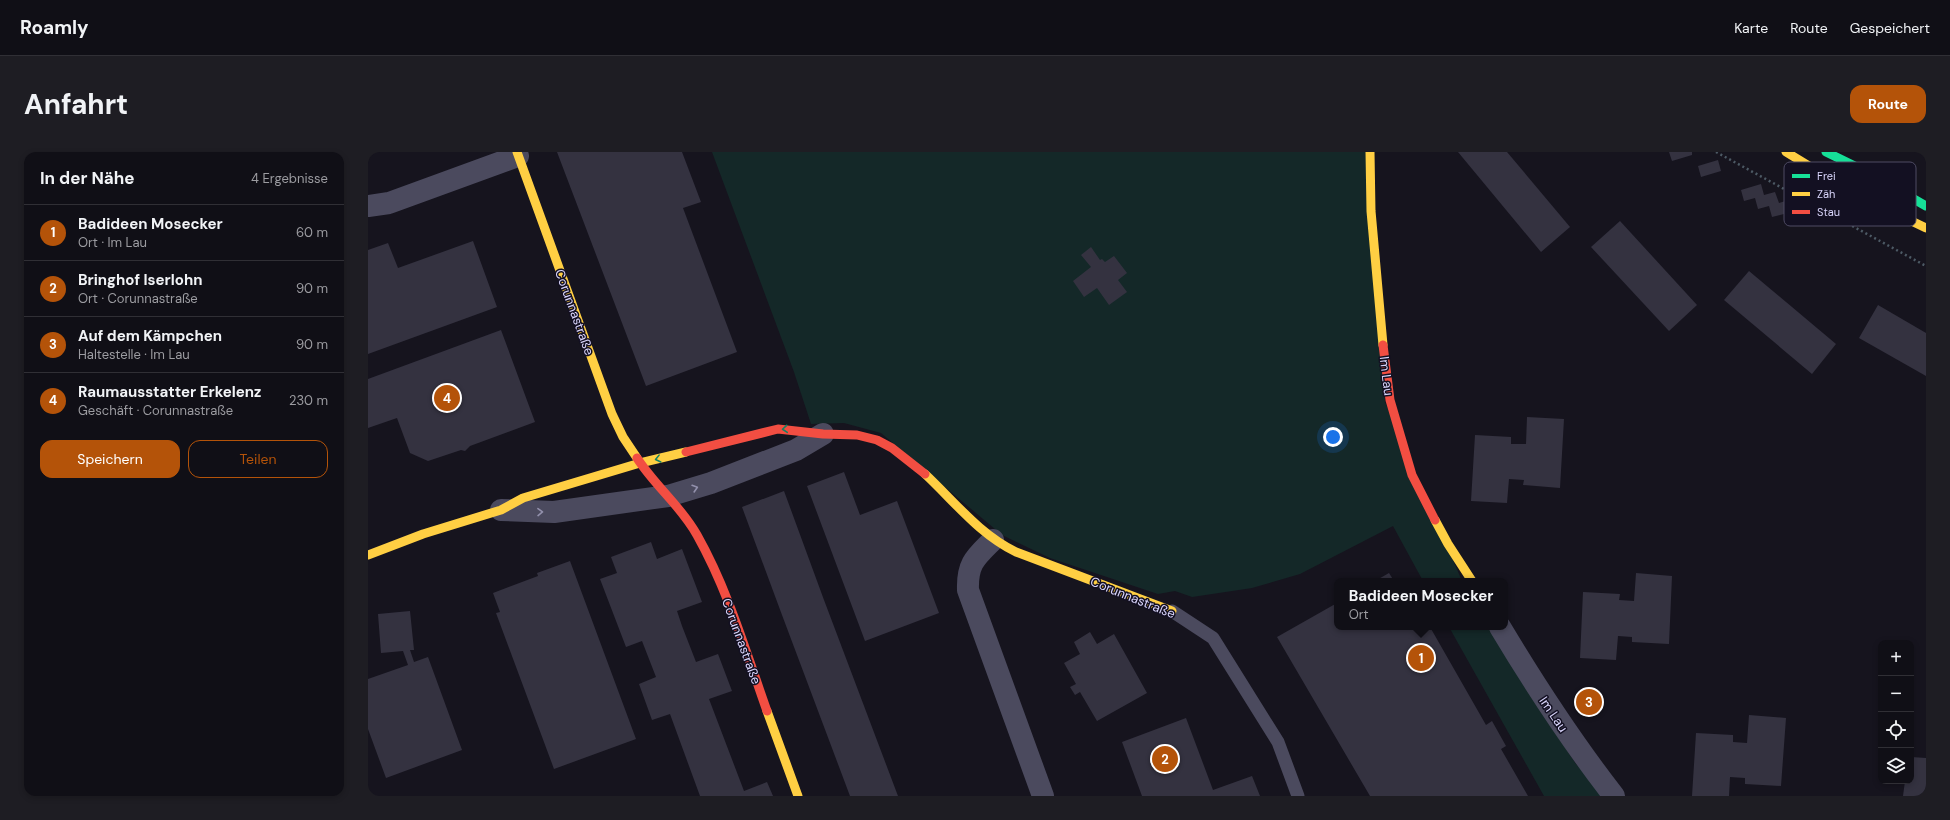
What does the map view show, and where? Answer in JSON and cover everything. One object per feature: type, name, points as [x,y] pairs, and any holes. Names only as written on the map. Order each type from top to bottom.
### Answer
[{"type":"street","name":"Im Lau","points":[[1370,152],[1372,219],[1382,333],[1390,400],[1412,475],[1448,544],[1470,578]]},
{"type":"street","points":[[1786,152],[1802,162]]},
{"type":"street","points":[[1826,152],[1846,162]]},
{"type":"street","name":"Corunnastraße","points":[[368,206],[389,203],[518,154],[612,414],[622,437],[640,463],[682,510],[697,534],[719,578],[798,796]]},
{"type":"street","points":[[1916,200],[1926,206]]},
{"type":"street","points":[[1916,223],[1926,228]]},
{"type":"street","name":"Corunnastraße","points":[[368,555],[423,534],[501,510],[523,498],[640,463],[778,429],[794,428],[823,434],[850,433],[876,440],[895,451],[923,472],[993,540],[1016,552],[1172,611]]},
{"type":"street","name":"Corunnastraße","points":[[501,510],[554,512],[668,496],[711,483],[796,450],[823,434]]},
{"type":"street","points":[[993,540],[973,560],[968,575],[968,590],[1043,796]]},
{"type":"street","name":"Im Lau","points":[[1502,630],[1542,698],[1583,757],[1614,796]]},
{"type":"lane","name":"Corunnastraße","points":[[1172,611],[1213,638],[1278,742],[1298,796]]},
{"type":"path","points":[[1716,152],[1784,189]]},
{"type":"path","points":[[1852,226],[1926,266]]},
{"type":"green space","points":[[712,152],[1367,152],[1385,402],[1461,578],[1421,578],[1393,526],[1300,574],[1252,588],[1192,597],[1175,591],[1158,594],[1050,558],[1002,535],[881,433],[844,423],[811,424],[794,372]]},
{"type":"green space","points":[[1451,630],[1491,630],[1521,681],[1576,764],[1606,796],[1544,796]]},
{"type":"building","points":[[557,152],[682,152],[701,202],[683,208],[737,352],[646,386]]},
{"type":"building","points":[[1458,152],[1507,152],[1570,227],[1541,252]]},
{"type":"building","points":[[1669,152],[1692,152],[1692,155],[1672,161]]},
{"type":"building","points":[[1718,160],[1721,171],[1701,177],[1698,166]]},
{"type":"building","points":[[1761,184],[1764,195],[1775,192],[1779,203],[1784,202],[1784,214],[1772,217],[1769,206],[1758,209],[1755,198],[1744,201],[1741,190]]},
{"type":"building","points":[[1620,221],[1697,305],[1669,331],[1591,247]]},
{"type":"building","points":[[473,241],[497,307],[368,354],[368,250],[388,243],[398,268]]},
{"type":"building","points":[[1091,247],[1100,260],[1102,259],[1105,262],[1114,256],[1127,273],[1118,280],[1127,292],[1109,305],[1097,288],[1084,297],[1073,281],[1091,267],[1081,255]]},
{"type":"building","points":[[1749,271],[1836,344],[1812,374],[1724,300]]},
{"type":"building","points":[[1878,305],[1926,333],[1926,376],[1859,338]]},
{"type":"building","points":[[501,330],[535,422],[470,446],[465,451],[461,450],[428,461],[410,453],[397,418],[368,428],[368,379]]},
{"type":"building","points":[[1527,417],[1564,419],[1560,488],[1523,485],[1524,480],[1509,479],[1507,503],[1471,501],[1475,435],[1511,437],[1511,444],[1526,444]]},
{"type":"building","points":[[844,472],[860,515],[897,501],[939,613],[865,641],[807,486]]},
{"type":"building","points":[[784,491],[898,796],[850,796],[782,615],[742,507]]},
{"type":"building","points":[[651,542],[657,559],[682,549],[702,602],[677,611],[682,626],[696,662],[718,654],[732,691],[709,699],[744,791],[767,782],[773,796],[700,796],[670,714],[652,720],[639,684],[656,677],[642,641],[626,647],[600,579],[617,573],[611,557]]},
{"type":"building","points":[[570,561],[636,739],[554,769],[496,613],[500,612],[493,593],[538,576],[537,573]]},
{"type":"building","points":[[1389,573],[1392,578],[1380,578]]},
{"type":"building","points":[[1636,573],[1672,576],[1669,644],[1632,642],[1632,637],[1618,636],[1616,660],[1580,658],[1583,592],[1620,594],[1619,600],[1634,601]]},
{"type":"building","points":[[1334,605],[1334,630],[1432,630],[1486,725],[1492,721],[1506,746],[1501,749],[1528,796],[1370,796],[1277,637]]},
{"type":"building","points":[[410,611],[414,650],[410,650],[414,662],[428,657],[462,750],[386,778],[368,729],[368,679],[408,665],[403,651],[381,653],[378,614]]},
{"type":"building","points":[[1090,632],[1097,644],[1114,634],[1147,693],[1097,721],[1080,692],[1075,695],[1070,687],[1076,684],[1064,663],[1080,654],[1074,642]]},
{"type":"building","points":[[1749,715],[1786,718],[1781,786],[1745,784],[1745,778],[1730,777],[1729,796],[1692,796],[1696,733],[1733,735],[1733,742],[1747,743]]},
{"type":"building","points":[[1186,718],[1213,790],[1252,776],[1260,796],[1142,796],[1122,742]]},
{"type":"building","points":[[1914,757],[1926,758],[1926,796],[1903,796],[1905,784],[1914,784]]},
{"type":"traffic: fast","points":[[1826,152],[1846,162]]},
{"type":"traffic: fast","points":[[1916,200],[1926,206]]},
{"type":"traffic: slow","points":[[517,152],[612,414],[623,437],[637,458]]},
{"type":"traffic: slow","points":[[1370,152],[1371,211],[1383,345]]},
{"type":"traffic: slow","points":[[1786,152],[1802,162]]},
{"type":"traffic: slow","points":[[1916,223],[1926,228]]},
{"type":"traffic: slow","points":[[368,555],[423,534],[501,510],[523,498],[640,463],[686,452]]},
{"type":"traffic: slow","points":[[925,474],[968,517],[1003,545],[1016,552],[1172,611]]},
{"type":"traffic: slow","points":[[1435,520],[1448,544],[1470,578]]},
{"type":"traffic: slow","points":[[767,711],[798,796]]},
{"type":"traffic: jam","points":[[1383,345],[1390,400],[1412,475],[1435,520]]},
{"type":"traffic: jam","points":[[686,452],[778,429],[823,434],[857,435],[877,440],[892,448],[925,474]]},
{"type":"traffic: jam","points":[[637,458],[691,525],[708,556],[736,622],[767,711]]},
{"type":"place","name":"Raumausstatter Erkelenz","points":[[447,398]]},
{"type":"place","name":"Badideen Mosecker","points":[[1421,658]]},
{"type":"place","name":"Auf dem Kämpchen","points":[[1589,702]]},
{"type":"place","name":"Bringhof Iserlohn","points":[[1165,759]]}]
